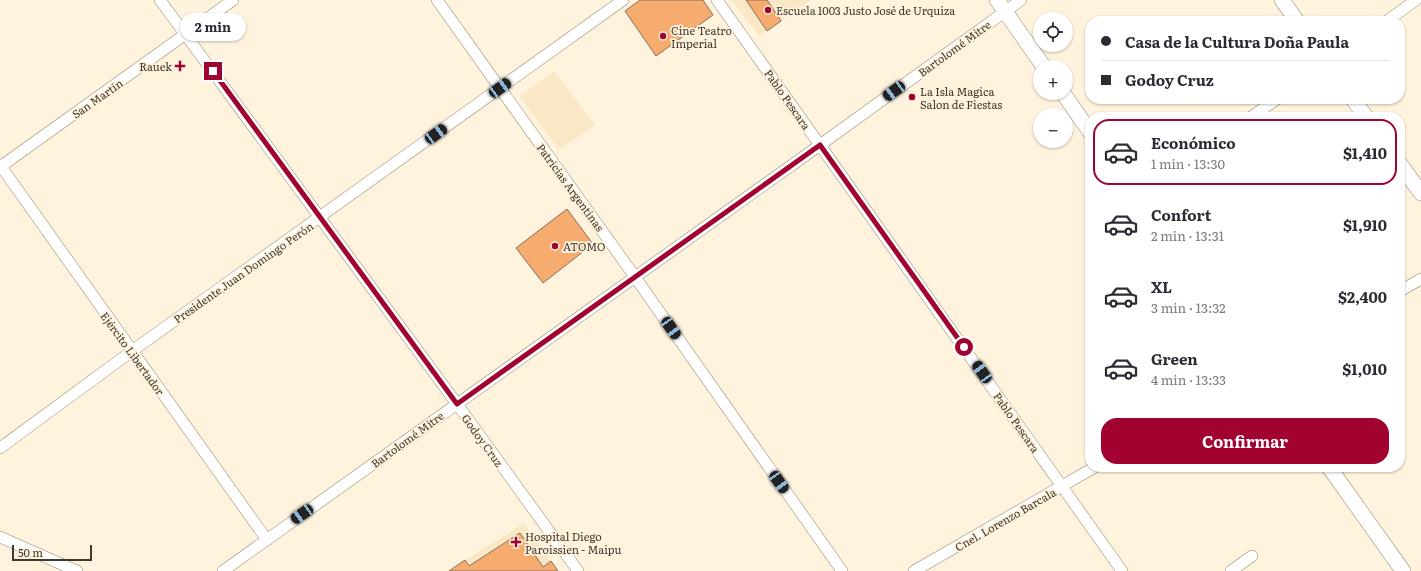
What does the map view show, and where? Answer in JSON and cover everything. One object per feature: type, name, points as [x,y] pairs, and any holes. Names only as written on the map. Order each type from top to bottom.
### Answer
[{"type":"main road","points":[[1282,0],[1293,16]]},
{"type":"main road","points":[[1001,6],[1039,60]]},
{"type":"main road","points":[[1068,100],[1085,125]]},
{"type":"main road","points":[[1405,171],[1421,193]]},
{"type":"main road","points":[[1333,472],[1403,571]]},
{"type":"street","name":"Godoy Cruz","points":[[160,0],[578,571]]},
{"type":"street","name":"San Martín","points":[[0,166],[233,0]]},
{"type":"street","name":"Patricias Argentinas","points":[[437,0],[635,277],[842,571]]},
{"type":"street","name":"Presidente Juan Domingo Perón","points":[[0,448],[132,351],[623,0]]},
{"type":"street","name":"Pablo Pescara","points":[[717,0],[1122,571]]},
{"type":"street","name":"Bartolomé Mitre","points":[[223,571],[820,145],[1001,6],[1021,0]]},
{"type":"street","points":[[1394,16],[1416,0]]},
{"type":"street","points":[[1258,112],[1270,104]]},
{"type":"street","name":"Ejército Libertador","points":[[0,166],[267,540]]},
{"type":"street","points":[[1405,288],[1421,279]]},
{"type":"street","name":"Cnel. Lorenzo Barcala","points":[[914,571],[1086,472]]},
{"type":"street","points":[[0,537],[77,571]]},
{"type":"street","points":[[1230,571],[1252,556]]},
{"type":"shaded area","name":"Escuela 1003 Justo José de Urquiza","points":[[732,0],[811,0],[759,36]]},
{"type":"shaded area","points":[[554,71],[595,125],[559,150],[520,96]]},
{"type":"shaded area","name":"Hospital Diego Paroissien - Maipu","points":[[524,523],[558,571],[449,571]]},
{"type":"building","name":"Cine Teatro Imperial","points":[[640,0],[703,0],[713,15],[656,56],[625,11]]},
{"type":"building","points":[[746,0],[767,0],[781,21],[767,31]]},
{"type":"building","name":"ATOMO","points":[[567,209],[593,244],[543,283],[516,248]]},
{"type":"building","name":"Hospital Diego Paroissien - Maipu","points":[[520,533],[543,567],[551,561],[558,571],[449,571],[465,560],[469,566]]},
{"type":"place","name":"Escuela 1003 Justo José de Urquiza","points":[[768,10]]},
{"type":"place","name":"Cine Teatro Imperial","points":[[663,36]]},
{"type":"place","name":"Rauek","points":[[180,66]]},
{"type":"place","name":"La Isla Magica Salon de Fiestas","points":[[912,97]]},
{"type":"place","name":"ATOMO","points":[[555,246]]},
{"type":"place","name":"Hospital Diego Paroissien - Maipu","points":[[516,542]]},
{"type":"route","points":[[213,71],[457,404],[820,145],[964,347]]}]
